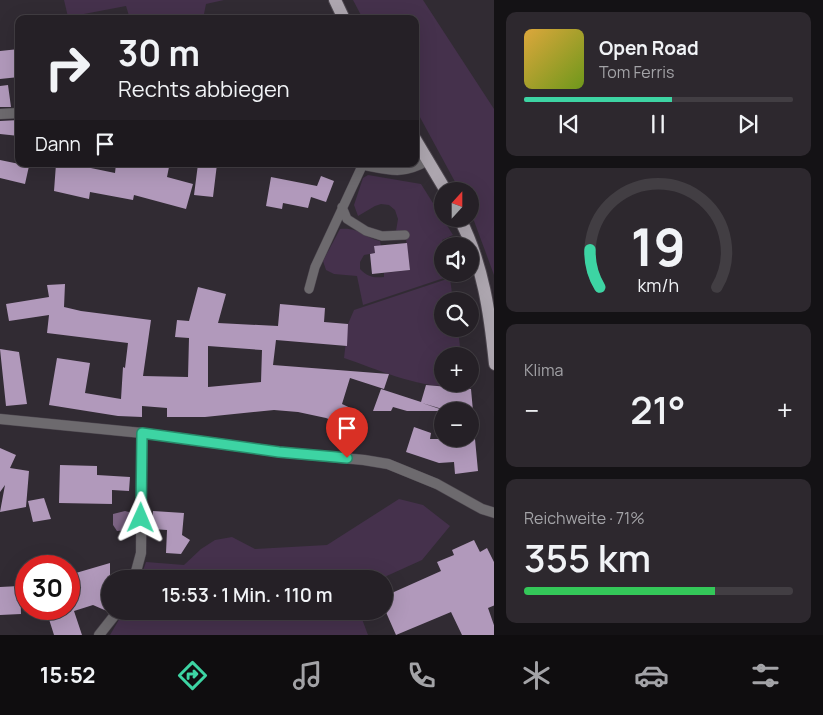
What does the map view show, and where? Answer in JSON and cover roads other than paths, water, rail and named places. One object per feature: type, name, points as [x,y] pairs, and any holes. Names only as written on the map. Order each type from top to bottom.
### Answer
[{"type":"main road","points":[[335,0],[342,15]]},
{"type":"main road","points":[[419,145],[441,182]]},
{"type":"main road","points":[[464,228],[473,247],[489,314],[494,364]]},
{"type":"street","points":[[0,114],[15,113]]},
{"type":"street","points":[[419,164],[428,160]]},
{"type":"street","points":[[380,167],[408,170],[414,167]]},
{"type":"street","points":[[0,419],[142,433],[279,452],[388,464],[436,484],[482,509],[494,513]]},
{"type":"street","points":[[136,570],[141,553],[142,433]]},
{"type":"street","points":[[99,635],[111,620]]},
{"type":"lane","points":[[309,289],[315,267],[360,167]]},
{"type":"lane","points":[[342,207],[347,219],[366,231],[382,236],[405,235]]}]
